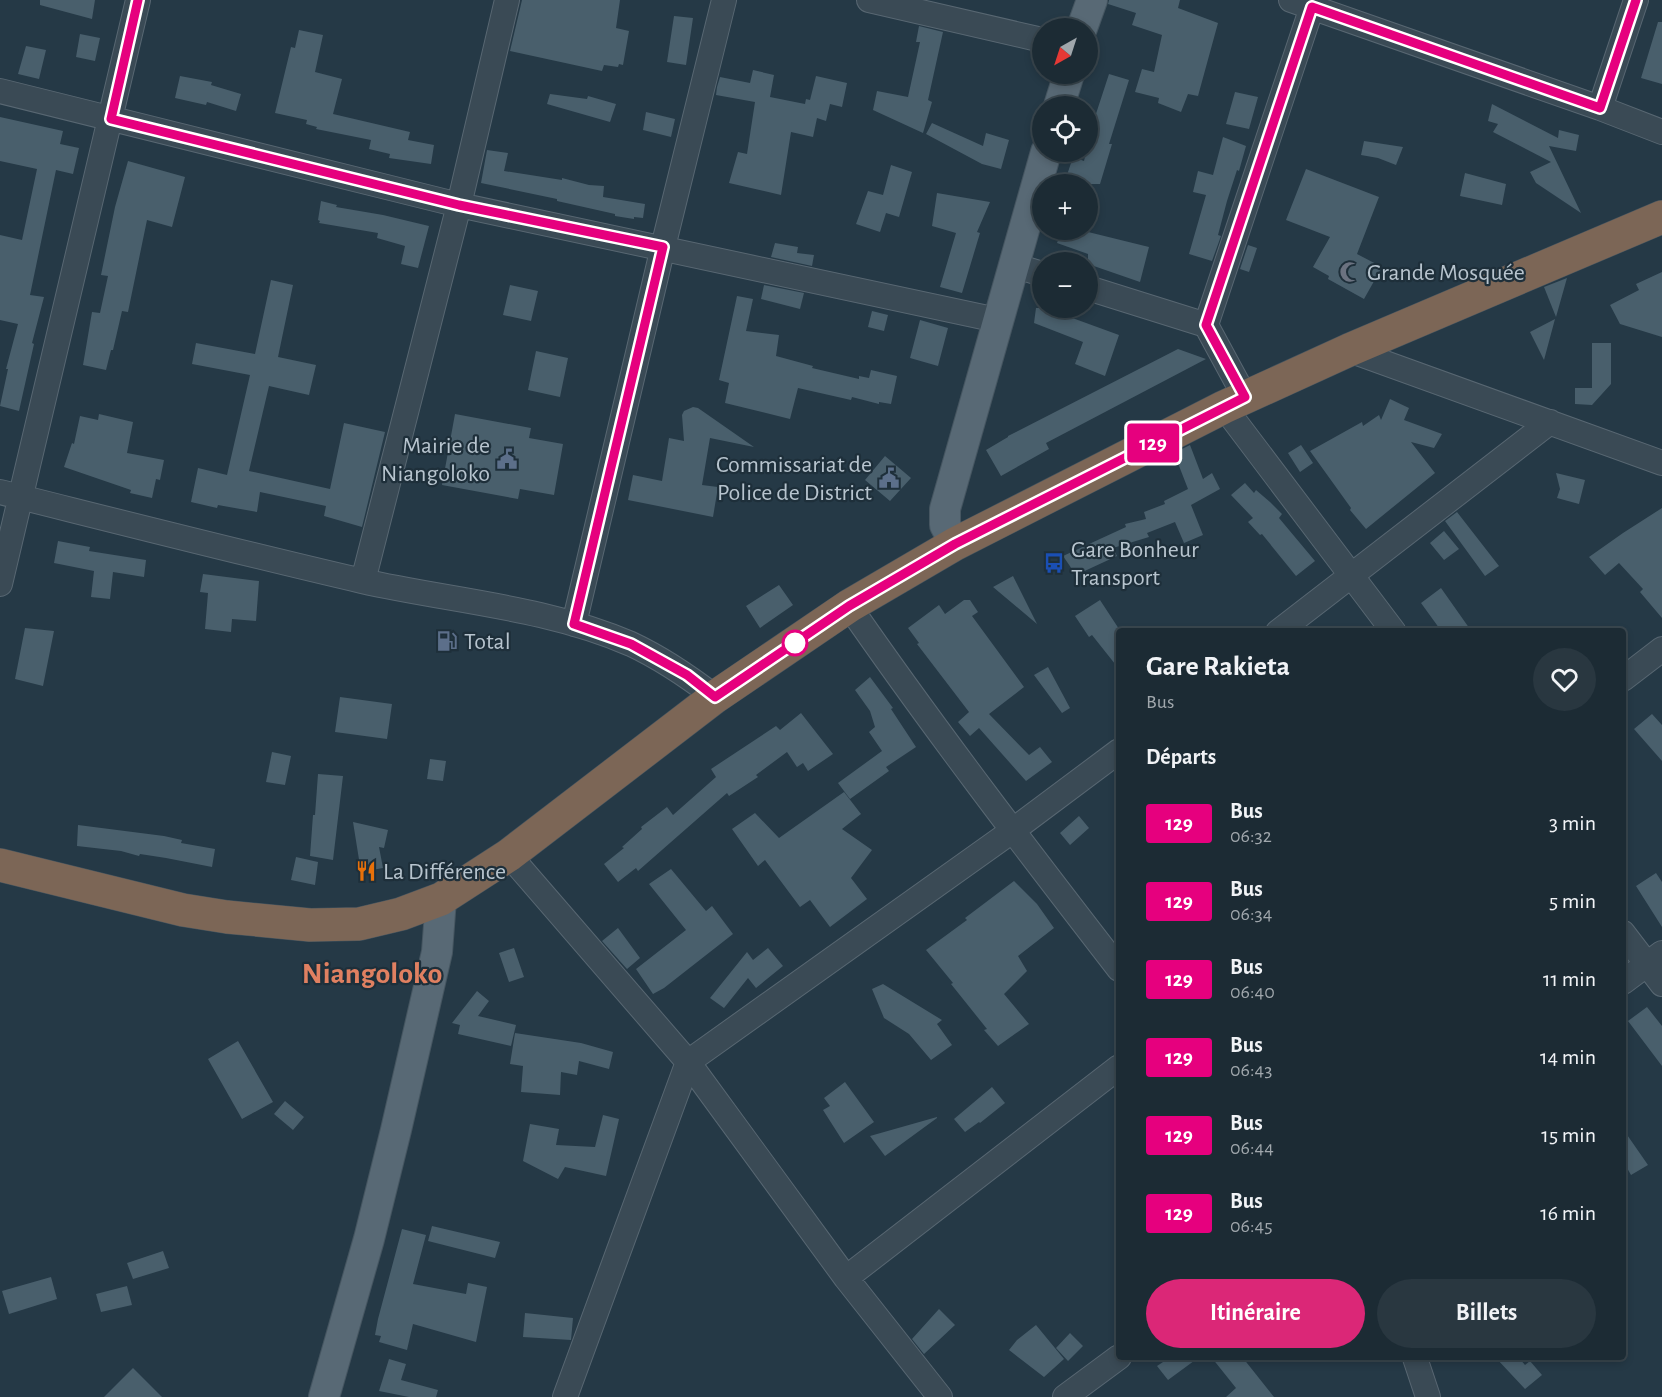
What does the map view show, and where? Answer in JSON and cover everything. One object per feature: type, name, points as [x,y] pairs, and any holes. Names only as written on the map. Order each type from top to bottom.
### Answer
[{"type":"highway","points":[[0,865],[183,909],[227,917],[310,925],[359,924],[400,914],[441,899],[509,855],[715,697],[849,606],[955,544],[1234,402],[1349,350],[1662,217]]},
{"type":"main road","points":[[1086,18],[1092,0]]},
{"type":"main road","points":[[955,544],[945,525],[945,509],[1043,162]]},
{"type":"main road","points":[[324,1397],[369,1239],[396,1130],[437,952],[441,899]]},
{"type":"street","points":[[0,584],[10,495],[111,119],[138,0]]},
{"type":"street","points":[[363,581],[459,205],[507,0]]},
{"type":"street","points":[[574,624],[724,0]]},
{"type":"street","points":[[869,0],[1032,38]]},
{"type":"street","points":[[1600,108],[1636,0]]},
{"type":"street","points":[[1391,628],[1352,576],[1234,402],[1206,325],[1302,4],[1600,108],[1662,132]]},
{"type":"street","points":[[0,91],[459,205],[997,320]]},
{"type":"street","points":[[1013,265],[1032,271]]},
{"type":"street","points":[[1098,291],[1206,325]]},
{"type":"street","points":[[1349,350],[1662,463]]},
{"type":"street","points":[[1283,628],[1550,422]]},
{"type":"street","points":[[10,495],[363,581],[574,624],[631,644],[687,675],[715,697]]},
{"type":"street","points":[[849,606],[1012,831],[1116,965]]},
{"type":"street","points":[[1626,677],[1662,649]]},
{"type":"street","points":[[565,1397],[688,1062],[1012,831],[1116,753]]},
{"type":"street","points":[[509,855],[688,1062],[846,1278],[940,1397]]},
{"type":"street","points":[[1626,936],[1654,959],[1662,984]]},
{"type":"street","points":[[1626,980],[1654,959]]},
{"type":"street","points":[[846,1278],[1116,1069]]},
{"type":"street","points":[[1065,1397],[1116,1359]]},
{"type":"street","points":[[1416,1360],[1428,1397]]},
{"type":"building","points":[[40,0],[95,0],[92,19],[40,5]]},
{"type":"building","points":[[522,0],[620,0],[616,28],[629,31],[623,65],[619,64],[618,67],[604,65],[602,71],[510,51]]},
{"type":"building","points":[[1109,0],[1180,0],[1178,8],[1218,23],[1198,96],[1188,94],[1181,112],[1158,103],[1159,98],[1135,92],[1142,69],[1154,72],[1162,35],[1132,25],[1136,13],[1108,4]]},
{"type":"building","points":[[674,16],[693,18],[686,65],[667,62]]},
{"type":"building","points":[[1658,22],[1662,22],[1662,84],[1641,78]]},
{"type":"building","points":[[919,26],[943,32],[928,100],[932,102],[923,133],[873,110],[877,91],[908,97],[920,42],[916,42]]},
{"type":"building","points":[[299,30],[323,35],[315,72],[342,79],[333,114],[410,132],[408,140],[434,145],[431,164],[389,158],[390,154],[369,149],[371,140],[316,129],[317,127],[306,124],[307,120],[275,113],[291,47],[295,48]]},
{"type":"building","points":[[80,34],[100,38],[95,61],[76,57]]},
{"type":"building","points":[[26,46],[46,50],[39,79],[18,74]]},
{"type":"building","points":[[753,70],[774,75],[770,97],[805,104],[806,99],[810,100],[816,76],[847,83],[842,107],[830,104],[826,121],[817,118],[813,137],[791,132],[781,195],[729,183],[738,152],[747,154],[755,102],[716,95],[717,87],[720,77],[750,83]]},
{"type":"building","points":[[1109,74],[1129,80],[1109,144],[1112,144],[1100,184],[1098,184],[1098,174],[1067,174],[1071,162],[1098,162],[1098,108]]},
{"type":"building","points":[[180,76],[212,82],[211,85],[241,94],[236,111],[207,102],[206,105],[175,98]]},
{"type":"building","points":[[1235,92],[1258,97],[1249,129],[1226,124]]},
{"type":"building","points":[[550,94],[587,99],[588,96],[616,104],[610,122],[547,104]]},
{"type":"building","points":[[1492,104],[1558,138],[1559,130],[1579,135],[1576,151],[1549,146],[1581,213],[1536,183],[1530,172],[1551,162],[1493,132],[1498,124],[1488,121]]},
{"type":"building","points":[[646,112],[675,119],[671,137],[643,130]]},
{"type":"building","points":[[0,117],[63,131],[60,144],[79,148],[73,174],[56,170],[30,295],[44,297],[32,343],[34,344],[19,411],[0,406],[8,369],[6,369],[18,324],[0,320],[0,235],[22,240],[37,169],[0,161]]},
{"type":"building","points":[[932,123],[983,146],[986,133],[1009,140],[1001,169],[982,164],[926,134]]},
{"type":"building","points":[[1223,137],[1246,146],[1227,201],[1218,235],[1221,236],[1212,261],[1189,254],[1206,195],[1193,192],[1198,171],[1213,175]]},
{"type":"building","points":[[1364,141],[1403,147],[1396,165],[1361,155]]},
{"type":"building","points":[[487,150],[508,153],[504,171],[604,186],[603,197],[645,204],[643,218],[615,216],[615,214],[557,201],[557,199],[481,183]]},
{"type":"building","points":[[128,161],[185,177],[172,227],[147,220],[128,312],[122,311],[106,370],[83,365],[92,312],[100,313],[108,276],[101,275],[115,207]]},
{"type":"building","points":[[891,165],[912,172],[899,217],[886,213],[880,232],[856,224],[868,191],[883,195]]},
{"type":"building","points":[[1306,169],[1379,197],[1357,254],[1382,267],[1364,299],[1328,279],[1329,276],[1313,267],[1330,237],[1286,220]]},
{"type":"building","points":[[1465,173],[1506,184],[1502,205],[1460,196]]},
{"type":"building","points":[[937,193],[990,202],[977,232],[980,233],[962,293],[940,287],[956,233],[932,226]]},
{"type":"building","points":[[321,201],[337,205],[336,207],[429,226],[418,268],[401,264],[405,246],[377,238],[378,233],[319,223]]},
{"type":"building","points":[[1098,234],[1149,247],[1140,282],[1098,267],[1098,252],[1082,252],[1057,243],[1058,240],[1098,240]]},
{"type":"building","points":[[775,243],[798,247],[797,253],[814,255],[812,266],[771,257]]},
{"type":"building","points":[[1248,245],[1257,248],[1249,272],[1240,269]]},
{"type":"building","points":[[1662,272],[1662,337],[1620,324],[1610,305],[1639,290],[1636,284]]},
{"type":"building","points":[[1567,278],[1556,317],[1544,287]]},
{"type":"building","points":[[271,280],[293,285],[278,357],[316,365],[309,395],[269,386],[249,471],[330,489],[344,423],[385,432],[362,527],[324,516],[326,506],[260,492],[257,512],[218,505],[217,508],[191,502],[198,468],[227,475],[250,375],[192,364],[196,343],[255,354]]},
{"type":"building","points":[[510,285],[538,291],[531,321],[503,315]]},
{"type":"building","points":[[764,285],[804,293],[800,309],[761,299]]},
{"type":"building","points":[[737,296],[753,299],[746,331],[779,335],[776,356],[813,366],[812,368],[859,379],[859,376],[869,378],[871,370],[897,376],[891,404],[879,402],[879,404],[852,397],[851,400],[798,388],[790,419],[725,403],[729,383],[719,380]]},
{"type":"building","points":[[872,311],[888,315],[884,331],[868,327]]},
{"type":"building","points":[[1035,318],[1072,318],[1119,335],[1105,376],[1075,364],[1083,342],[1034,323]]},
{"type":"building","points":[[1555,319],[1544,360],[1530,332]]},
{"type":"building","points":[[920,320],[948,328],[938,366],[910,358]]},
{"type":"building","points":[[1592,343],[1611,343],[1611,384],[1592,405],[1575,404],[1575,388],[1592,388]]},
{"type":"building","points":[[1178,349],[1206,359],[1046,443],[1049,449],[1001,476],[986,450],[1008,436]]},
{"type":"building","points":[[536,351],[568,358],[560,397],[528,390]]},
{"type":"building","points":[[1390,399],[1409,408],[1404,420],[1442,434],[1434,448],[1411,442],[1435,473],[1366,529],[1350,510],[1351,508],[1310,451],[1362,422],[1363,426],[1379,415],[1381,420]]},
{"type":"building","points":[[693,407],[698,408],[754,447],[710,438],[702,485],[718,487],[713,517],[628,500],[633,475],[662,481],[669,438],[684,441],[682,415],[684,411]]},
{"type":"building","points":[[99,414],[133,422],[127,453],[164,460],[160,480],[156,479],[152,498],[130,493],[131,490],[64,467],[72,443],[74,444],[80,416],[98,420]]},
{"type":"building","points":[[455,414],[531,428],[529,438],[563,444],[554,495],[520,489],[518,499],[442,485]]},
{"type":"building","points":[[1190,445],[1203,479],[1212,473],[1220,489],[1191,505],[1203,535],[1184,543],[1175,522],[1147,533],[1149,537],[1113,548],[1117,556],[1076,575],[1063,556],[1126,527],[1125,524],[1146,519],[1144,512],[1165,504],[1164,501],[1188,489],[1174,453]]},
{"type":"building","points":[[1301,445],[1313,463],[1300,472],[1288,453]]},
{"type":"building","points":[[885,456],[911,478],[890,501],[865,480]]},
{"type":"building","points":[[1556,473],[1585,480],[1579,504],[1557,498],[1560,489]]},
{"type":"building","points":[[1245,483],[1254,493],[1256,490],[1282,514],[1279,518],[1315,561],[1296,576],[1262,534],[1260,535],[1248,522],[1253,518],[1231,495]]},
{"type":"building","points":[[1662,508],[1662,618],[1640,592],[1643,589],[1619,563],[1605,575],[1589,557]]},
{"type":"building","points":[[1457,512],[1499,566],[1485,576],[1445,521]]},
{"type":"building","points":[[1444,531],[1459,549],[1444,560],[1430,543]]},
{"type":"building","points":[[58,541],[90,547],[89,551],[146,560],[144,577],[113,572],[110,599],[91,597],[94,571],[54,563]]},
{"type":"building","points":[[203,574],[259,581],[256,621],[232,619],[231,632],[205,629],[208,593],[200,592]]},
{"type":"building","points":[[1013,576],[1037,624],[993,587]]},
{"type":"building","points":[[779,585],[793,605],[760,628],[746,606]]},
{"type":"building","points":[[1441,588],[1469,628],[1439,628],[1421,603]]},
{"type":"building","points":[[964,600],[970,600],[978,612],[972,616],[1024,687],[989,714],[1029,755],[1040,747],[1052,762],[1026,781],[979,728],[970,736],[958,722],[969,712],[917,644],[919,643],[908,628],[939,605],[945,614]]},
{"type":"building","points":[[1100,600],[1118,628],[1116,628],[1116,665],[1092,635],[1089,637],[1075,616]]},
{"type":"building","points":[[25,628],[54,631],[43,686],[15,679]]},
{"type":"building","points":[[1048,667],[1070,708],[1062,713],[1034,675]]},
{"type":"building","points":[[870,677],[893,708],[891,709],[916,747],[886,767],[889,771],[850,799],[838,783],[882,751],[869,732],[875,727],[870,711],[855,690]]},
{"type":"building","points":[[340,697],[392,704],[387,739],[335,732]]},
{"type":"building","points":[[801,713],[833,754],[808,771],[803,763],[797,767],[787,752],[756,775],[758,777],[729,796],[727,793],[638,871],[636,868],[618,882],[604,864],[624,848],[622,847],[642,829],[641,827],[667,807],[673,815],[716,777],[711,769],[776,726],[780,730]]},
{"type":"building","points":[[1652,714],[1662,725],[1662,761],[1634,729]]},
{"type":"building","points":[[272,752],[291,756],[285,785],[266,782]]},
{"type":"building","points":[[430,759],[446,761],[443,781],[427,779]]},
{"type":"building","points":[[318,774],[343,776],[333,860],[310,856]]},
{"type":"building","points":[[844,792],[861,814],[842,829],[872,850],[851,878],[867,899],[830,927],[810,900],[800,907],[765,860],[758,866],[732,829],[755,813],[779,838]]},
{"type":"building","points":[[1079,816],[1089,828],[1070,845],[1060,833]]},
{"type":"building","points":[[353,822],[388,830],[384,848],[379,847],[383,868],[361,872]]},
{"type":"building","points":[[78,825],[164,836],[182,840],[181,843],[215,849],[212,867],[140,854],[139,856],[121,851],[77,846]]},
{"type":"building","points":[[296,857],[318,862],[315,885],[291,880]]},
{"type":"building","points":[[671,869],[706,911],[712,906],[733,934],[653,994],[636,969],[686,930],[649,884]]},
{"type":"building","points":[[1656,873],[1662,882],[1662,927],[1636,886]]},
{"type":"building","points":[[1014,881],[1037,904],[1054,928],[1018,956],[1027,971],[1004,994],[1029,1024],[998,1046],[926,950]]},
{"type":"building","points":[[618,928],[640,958],[627,969],[602,941]]},
{"type":"building","points":[[514,948],[524,977],[509,982],[499,953]]},
{"type":"building","points":[[768,948],[783,966],[756,988],[748,978],[724,1008],[710,998],[747,952],[753,960]]},
{"type":"building","points":[[883,984],[942,1020],[937,1024],[952,1045],[931,1060],[909,1034],[884,1018],[872,989]]},
{"type":"building","points":[[477,991],[489,1001],[478,1016],[516,1025],[511,1046],[458,1034],[460,1025],[452,1023]]},
{"type":"building","points":[[1647,1007],[1662,1026],[1662,1066],[1628,1021]]},
{"type":"building","points":[[515,1033],[581,1043],[613,1052],[609,1069],[579,1061],[577,1075],[561,1072],[560,1095],[521,1092],[523,1066],[510,1064]]},
{"type":"building","points":[[238,1041],[273,1102],[242,1119],[208,1059]]},
{"type":"building","points":[[845,1082],[874,1122],[844,1143],[823,1110],[830,1106],[824,1098]]},
{"type":"building","points":[[992,1087],[1005,1103],[965,1132],[954,1119]]},
{"type":"building","points":[[285,1101],[304,1117],[293,1130],[274,1114]]},
{"type":"building","points":[[603,1115],[619,1119],[606,1176],[565,1167],[558,1179],[523,1161],[530,1124],[559,1129],[556,1145],[595,1147]]},
{"type":"building","points":[[937,1117],[885,1156],[870,1136]]},
{"type":"building","points":[[1626,1133],[1648,1165],[1631,1175],[1626,1166]]},
{"type":"building","points":[[432,1226],[500,1242],[495,1258],[428,1241]]},
{"type":"building","points":[[402,1229],[426,1235],[413,1284],[466,1294],[468,1283],[487,1287],[476,1342],[413,1324],[407,1350],[379,1342],[381,1336],[375,1335],[378,1319]]},
{"type":"building","points":[[163,1251],[169,1268],[133,1279],[127,1263]]},
{"type":"building","points":[[51,1277],[57,1299],[9,1314],[2,1291]]},
{"type":"building","points":[[127,1286],[132,1305],[101,1312],[96,1294]]},
{"type":"building","points":[[939,1309],[955,1325],[924,1354],[912,1339]]},
{"type":"building","points":[[525,1313],[573,1318],[571,1340],[523,1337]]},
{"type":"building","points":[[1036,1325],[1064,1359],[1044,1377],[1009,1350],[1017,1340]]},
{"type":"building","points":[[1070,1333],[1083,1346],[1068,1361],[1056,1348]]},
{"type":"building","points":[[389,1359],[406,1364],[401,1380],[438,1390],[436,1397],[409,1397],[379,1391]]},
{"type":"building","points":[[1166,1360],[1195,1360],[1168,1380],[1157,1366]]},
{"type":"building","points":[[1214,1360],[1245,1360],[1274,1397],[1226,1397],[1236,1388]]},
{"type":"building","points":[[1498,1360],[1521,1360],[1525,1365],[1530,1361],[1542,1375],[1525,1389]]},
{"type":"building","points":[[133,1368],[162,1397],[104,1397]]},
{"type":"bus line","name":"129","points":[[138,0],[111,119],[459,205],[663,247],[574,624],[631,644],[687,675],[715,697],[849,606],[955,544],[1245,397],[1206,325],[1312,7],[1600,108],[1636,0]]},
{"type":"place","name":"Grande Mosquée","points":[[1350,272]]},
{"type":"place","name":"Mairie de Niangoloko","points":[[507,459]]},
{"type":"place","name":"Commissariat de Police de District","points":[[889,478]]},
{"type":"place","name":"Gare Bonheur Transport","points":[[1054,563]]},
{"type":"place","name":"Total","points":[[447,641]]},
{"type":"place","name":"La Différence","points":[[366,871]]},
{"type":"district","name":"Niangoloko","points":[[372,973]]}]
